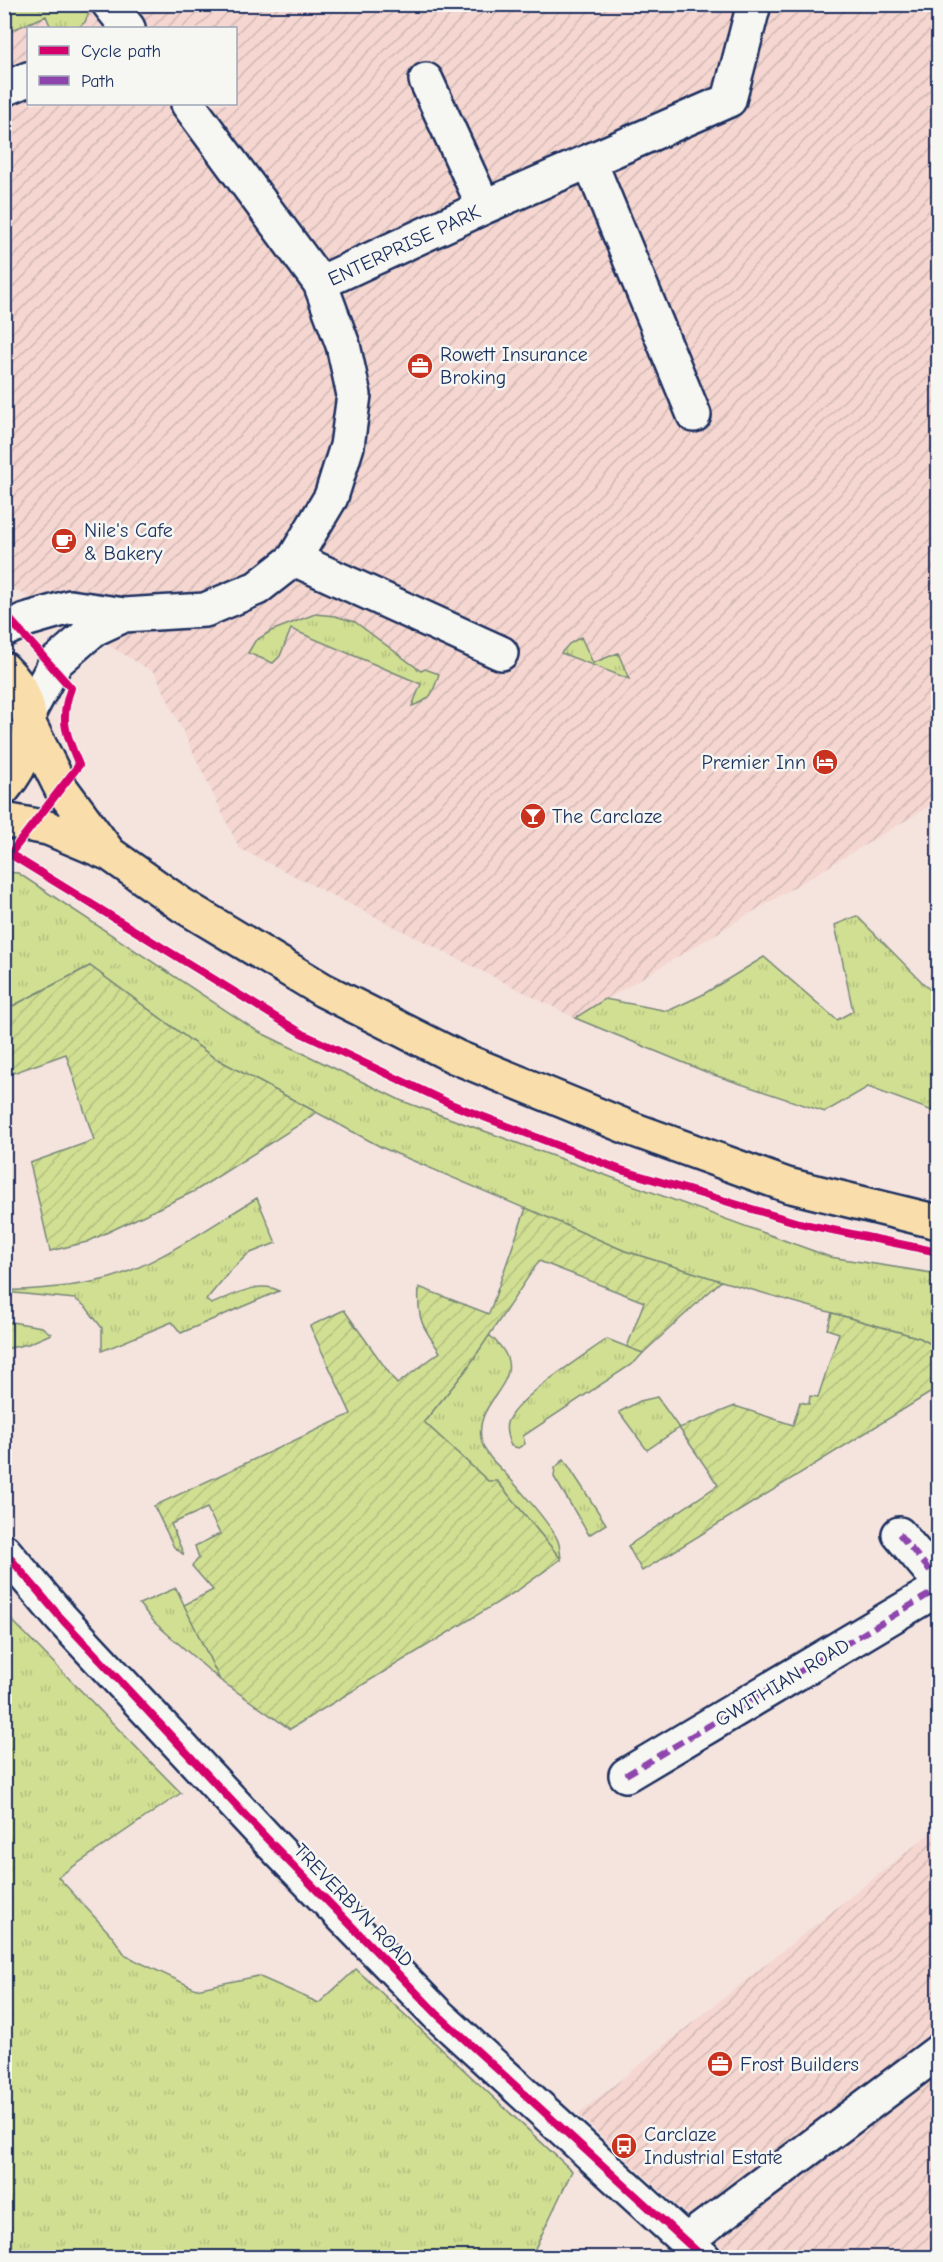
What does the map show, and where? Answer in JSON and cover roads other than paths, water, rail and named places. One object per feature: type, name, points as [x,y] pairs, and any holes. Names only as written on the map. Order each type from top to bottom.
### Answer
[{"type":"highway","points":[[4,669],[12,676],[23,694],[29,720],[61,788],[110,854]]},
{"type":"highway","points":[[4,788],[18,771],[23,760],[27,749],[29,720]]},
{"type":"highway","points":[[4,820],[48,828],[110,854],[182,905],[322,990],[456,1057],[632,1129],[787,1185],[939,1222]]},
{"type":"street","points":[[109,4],[127,27]]},
{"type":"street","name":"ENTERPRISE PARK","points":[[124,615],[205,610],[257,588],[294,559],[331,497],[347,446],[354,395],[343,345],[320,283],[484,207],[729,100],[754,4]]},
{"type":"street","points":[[4,89],[27,79]]},
{"type":"street","points":[[426,80],[484,207]]},
{"type":"street","points":[[189,105],[320,283]]},
{"type":"street","points":[[590,162],[694,415]]},
{"type":"street","points":[[294,559],[501,653]]},
{"type":"street","points":[[4,630],[26,620],[70,607],[124,615]]},
{"type":"street","points":[[29,720],[56,662],[94,629],[124,615]]},
{"type":"street","points":[[899,1534],[939,1580]]},
{"type":"street","name":"TREVERBYN ROAD","points":[[4,1551],[60,1617],[271,1843],[438,2015],[695,2249]]},
{"type":"street","name":"GWITHIAN ROAD","points":[[626,1775],[939,1589]]},
{"type":"street","points":[[695,2249],[939,2052]]},
{"type":"place","name":"Rowett Insurance Broking","points":[[420,366]]},
{"type":"place","name":"Nile's Cafe & Bakery","points":[[64,541]]},
{"type":"place","name":"Premier Inn","points":[[825,762]]},
{"type":"place","name":"The Carclaze","points":[[533,816]]},
{"type":"place","name":"Frost Builders","points":[[720,2064]]},
{"type":"place","name":"Carclaze Industrial Estate","points":[[624,2146]]}]
